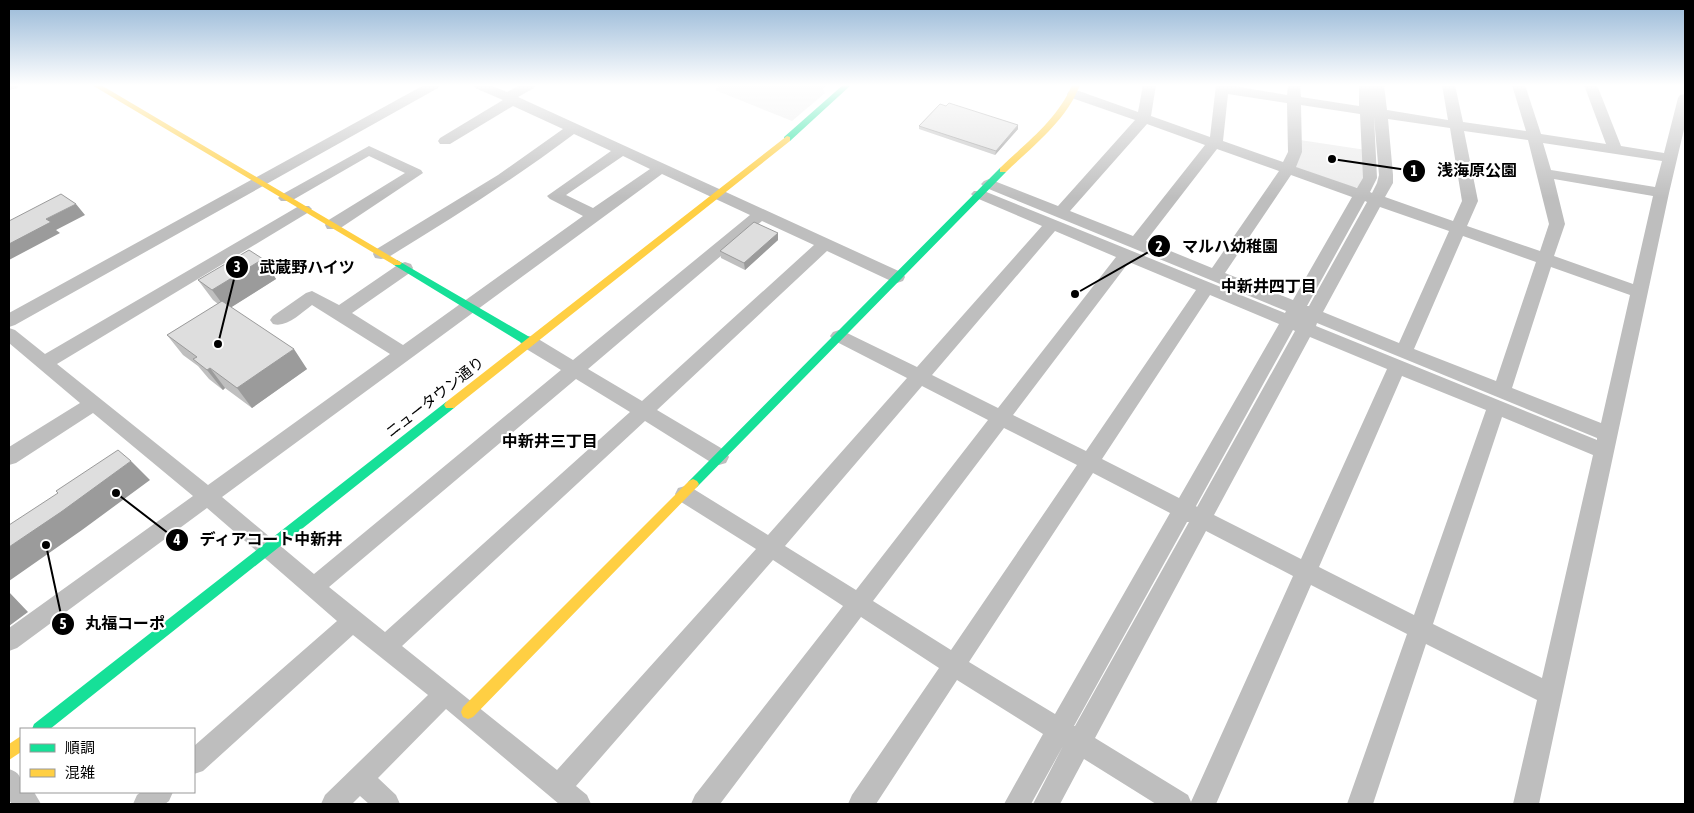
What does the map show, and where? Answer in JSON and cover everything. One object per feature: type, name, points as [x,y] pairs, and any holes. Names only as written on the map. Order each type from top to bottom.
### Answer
[{"type":"street","points":[[161,123],[575,369],[719,457]]},
{"type":"street","points":[[9,321],[364,123]]},
{"type":"street","points":[[445,141],[473,123]]},
{"type":"street","points":[[563,123],[824,245],[897,277]]},
{"type":"street","name":"ニュータウン通り","points":[[40,728],[807,123]]},
{"type":"street","points":[[468,712],[1050,123]]},
{"type":"street","points":[[9,334],[46,362],[93,404],[207,496],[353,621],[468,712],[569,799],[771,547],[1141,123]]},
{"type":"street","points":[[1155,123],[1640,292]]},
{"type":"street","points":[[704,804],[1001,417],[1217,140],[1219,123]]},
{"type":"street","points":[[861,804],[1210,282],[1288,169],[1295,152],[1294,123]]},
{"type":"street","points":[[1017,804],[1069,736],[1368,198],[1385,182],[1386,175],[1376,123]]},
{"type":"street","points":[[1443,123],[1670,158]]},
{"type":"street","points":[[1360,804],[1557,224],[1545,173],[1530,123]]},
{"type":"street","points":[[1605,123],[1614,149]]},
{"type":"street","points":[[1526,804],[1661,193],[1679,123]]},
{"type":"street","points":[[1203,804],[1470,201],[1456,125]]},
{"type":"street","points":[[381,254],[479,195],[574,128]]},
{"type":"street","points":[[286,198],[370,150],[416,173],[332,225]]},
{"type":"street","points":[[594,215],[555,196],[622,150]]},
{"type":"street","points":[[9,641],[661,168]]},
{"type":"street","points":[[1545,173],[1661,193]]},
{"type":"street","points":[[984,189],[1606,442]]},
{"type":"street","points":[[46,362],[304,209]]},
{"type":"street","points":[[314,587],[761,214]]},
{"type":"street","points":[[386,646],[824,245]]},
{"type":"street","points":[[339,313],[405,268]]},
{"type":"street","points":[[279,320],[312,297],[404,354]]},
{"type":"street","points":[[839,336],[1550,694]]},
{"type":"street","points":[[9,457],[93,404]]},
{"type":"street","points":[[685,494],[954,665],[1179,804]]},
{"type":"street","points":[[195,761],[353,621]]},
{"type":"street","points":[[334,804],[445,694]]},
{"type":"street","points":[[1046,804],[1069,736]]},
{"type":"street","points":[[9,753],[20,744]]},
{"type":"street","points":[[360,779],[387,804]]},
{"type":"street","points":[[9,781],[28,804]]},
{"type":"street","points":[[146,804],[159,793]]},
{"type":"shaded area","points":[[1300,140],[1366,150],[1367,168],[1360,187],[1354,188],[1298,169],[1295,166]]},
{"type":"building","points":[[922,123],[1012,123],[1018,125],[996,151],[919,126]]},
{"type":"building","points":[[61,194],[76,204],[46,219],[51,222],[9,244],[9,221]]},
{"type":"building","points":[[754,222],[778,233],[744,263],[720,251]]},
{"type":"building","points":[[249,250],[263,259],[212,290],[198,280]]},
{"type":"building","points":[[222,301],[294,349],[237,388],[210,368],[207,370],[193,359],[197,357],[167,335]]},
{"type":"building","points":[[118,450],[131,461],[9,547],[9,525]]},
{"type":"traffic: fast","points":[[787,139],[805,123]]},
{"type":"traffic: fast","points":[[693,484],[1003,170]]},
{"type":"traffic: fast","points":[[397,263],[529,342]]},
{"type":"traffic: fast","points":[[40,728],[450,405]]},
{"type":"traffic: slow","points":[[160,123],[397,263]]},
{"type":"traffic: slow","points":[[1003,170],[1051,123]]},
{"type":"traffic: slow","points":[[450,405],[787,139]]},
{"type":"traffic: slow","points":[[468,712],[693,484]]},
{"type":"traffic: slow","points":[[9,753],[20,744]]},
{"type":"place","name":"浅海原公園","points":[[1332,159]]},
{"type":"place","name":"マルハ幼稚園","points":[[1075,294]]},
{"type":"place","name":"武蔵野ハイツ","points":[[218,344]]},
{"type":"place","name":"ディアコート中新井","points":[[116,493]]},
{"type":"place","name":"丸福コーポ","points":[[46,545]]},
{"type":"district","name":"中新井四丁目","points":[[1269,286]]},
{"type":"district","name":"中新井三丁目","points":[[550,441]]}]
